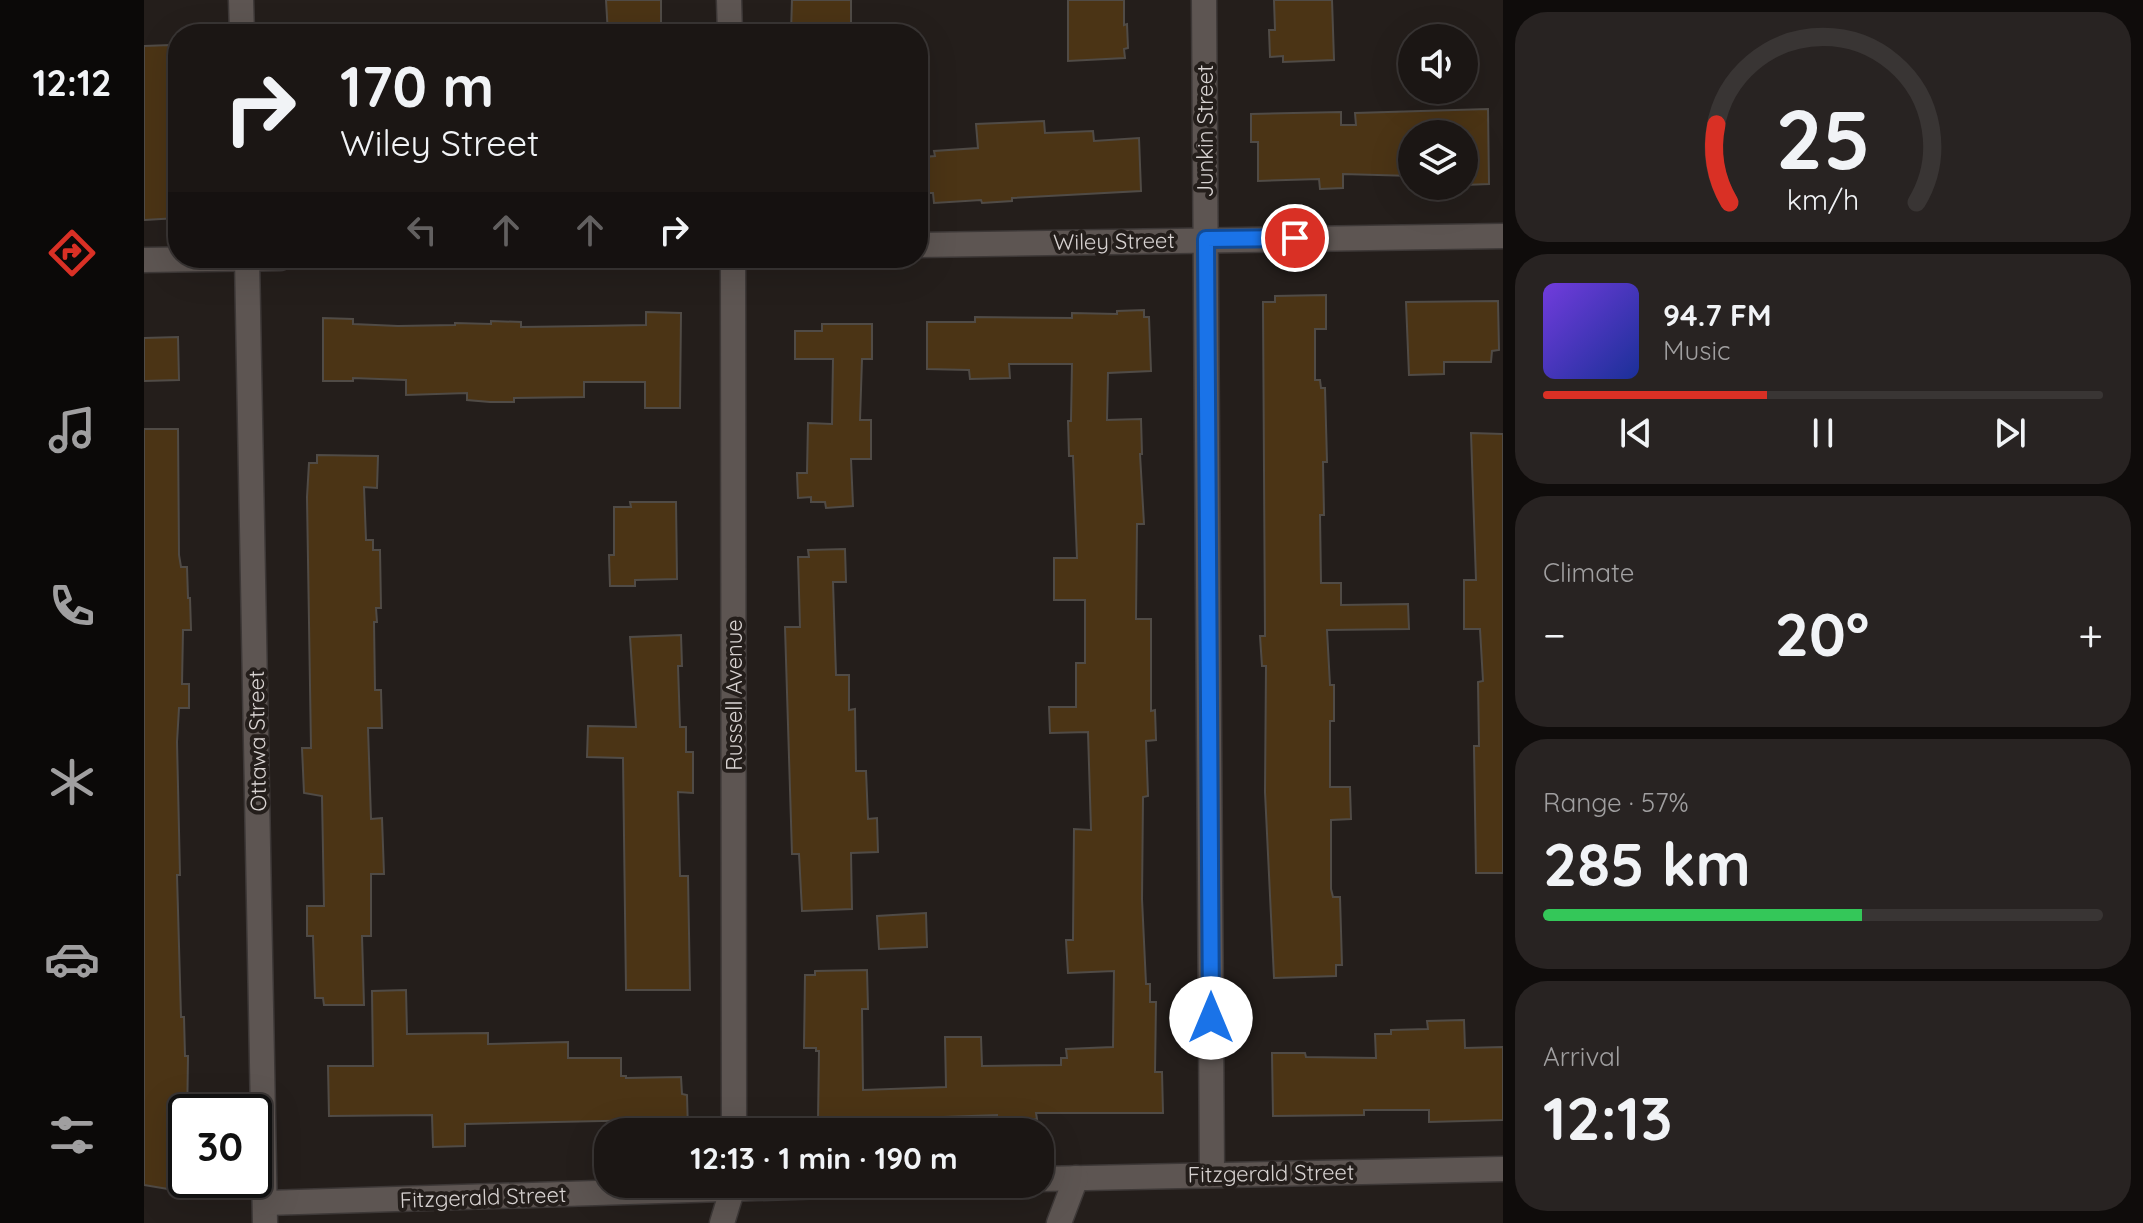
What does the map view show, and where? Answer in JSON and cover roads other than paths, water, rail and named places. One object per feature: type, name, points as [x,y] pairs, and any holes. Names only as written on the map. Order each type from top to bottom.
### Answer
[{"type":"street","points":[[241,0],[242,24]]},
{"type":"street","points":[[729,0],[730,24]]},
{"type":"street","name":"Junkin Street","points":[[1204,0],[1212,1174]]},
{"type":"street","name":"Wiley Street","points":[[928,245],[1503,236]]},
{"type":"street","points":[[144,260],[168,260]]},
{"type":"street","name":"Ottawa Street","points":[[247,268],[265,1213]]},
{"type":"street","name":"Russell Avenue","points":[[733,268],[734,1118]]},
{"type":"street","name":"Fitzgerald Street","points":[[1054,1179],[1503,1169]]},
{"type":"street","points":[[1059,1223],[1076,1178]]},
{"type":"street","name":"Fitzgerald Street","points":[[265,1213],[594,1194]]},
{"type":"street","points":[[722,1223],[730,1198]]}]
